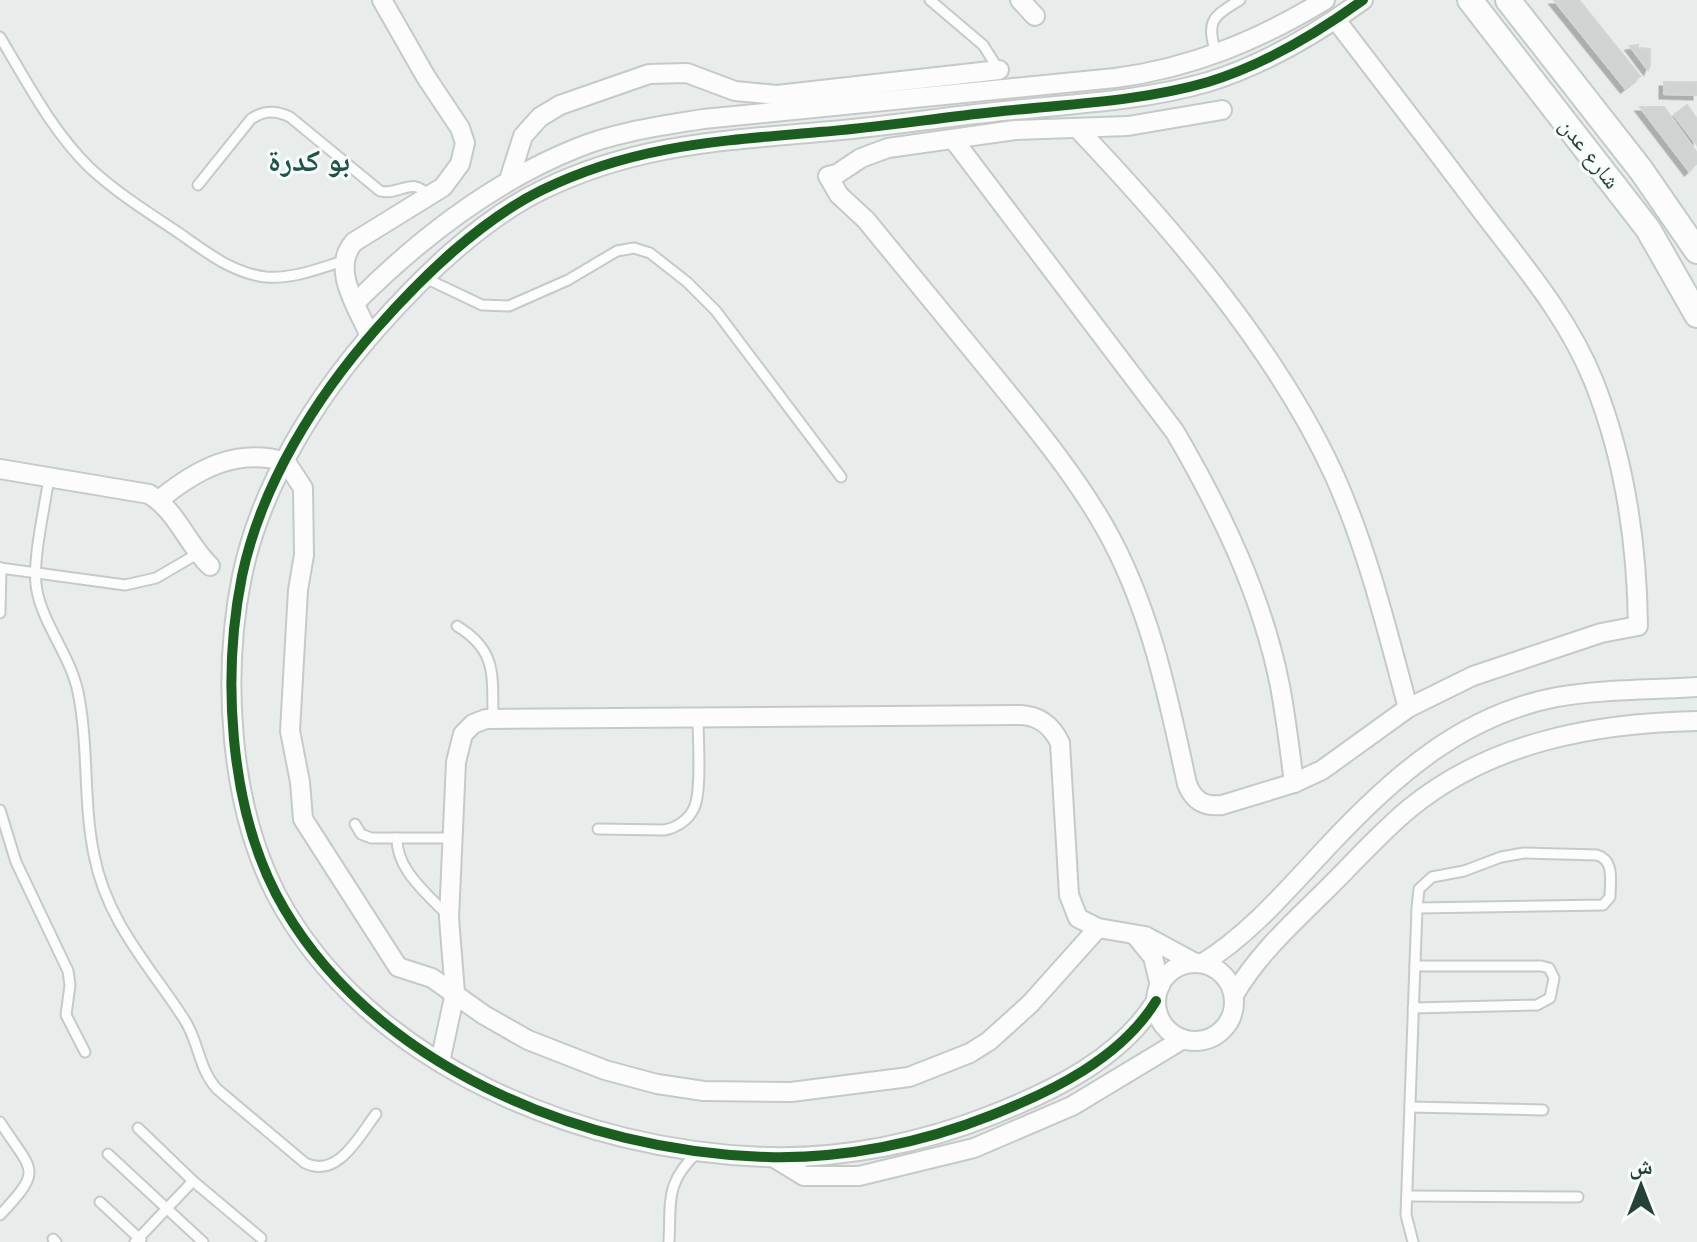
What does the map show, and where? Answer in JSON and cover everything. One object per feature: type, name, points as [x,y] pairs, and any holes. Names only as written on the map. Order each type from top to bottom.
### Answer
[{"type":"street","points":[[370,336],[344,274],[343,261],[354,242],[443,187],[460,164],[465,143],[460,128],[426,77],[382,0]]},
{"type":"street","points":[[1020,0],[1035,16]]},
{"type":"street","points":[[1363,0],[1336,20],[1250,66],[1204,83],[1151,95],[871,128],[682,145],[621,159],[542,190],[477,233],[425,278],[370,336],[322,400],[286,462],[257,523],[239,597],[234,653],[234,729],[239,784],[245,810],[252,837],[274,890],[321,961],[363,1004],[440,1062],[496,1092],[568,1122],[643,1143],[773,1157],[871,1149],[930,1136],[1000,1112],[1055,1086],[1109,1053],[1136,1029],[1173,970],[1199,963],[1221,952],[1255,923],[1390,783],[1431,750],[1455,736],[1504,712],[1556,697],[1697,687]]},
{"type":"street","name":"شارع عدن","points":[[1508,0],[1649,181],[1697,251]]},
{"type":"street","points":[[356,302],[433,233],[509,180],[579,147],[661,126],[734,115],[1140,75],[1217,54],[1261,36],[1322,1]]},
{"type":"street","name":"شارع عدن","points":[[1468,2],[1648,229],[1697,315]]},
{"type":"street","points":[[1222,110],[1164,122],[1015,130],[874,152],[828,176],[839,195],[866,220],[1027,417],[1104,526],[1132,584],[1152,637],[1167,687],[1191,795],[1211,806],[1294,783],[1322,770],[1408,708],[1473,676],[1601,633],[1638,626],[1634,543],[1622,476],[1594,382],[1561,319],[1520,261],[1336,20]]},
{"type":"street","points":[[509,180],[523,136],[540,117],[560,105],[649,74],[687,73],[735,91],[777,95],[999,70]]},
{"type":"street","points":[[871,101],[874,152]]},
{"type":"street","points":[[1077,128],[1132,185],[1184,247],[1256,344],[1313,434],[1357,532],[1408,708]]},
{"type":"street","points":[[953,139],[1175,432],[1203,480],[1229,533],[1266,633],[1279,684],[1294,783]]},
{"type":"street","points":[[159,500],[194,475],[234,458],[264,455],[286,462],[303,488],[304,555],[298,590],[290,731],[300,782],[303,819],[398,967],[432,978],[484,1015],[528,1040],[605,1070],[657,1084],[704,1091],[791,1092],[909,1077],[970,1053],[998,1033],[1030,1004],[1098,928]]},
{"type":"street","points":[[0,469],[137,491],[159,500],[204,560]]},
{"type":"street","points":[[440,1062],[455,993],[449,918],[460,741],[473,724],[493,719],[1021,715],[1044,722],[1056,735],[1061,752],[1069,895],[1078,918],[1098,928],[1145,936],[1223,974],[1234,995]]},
{"type":"street","points":[[1130,932],[1143,942],[1153,957],[1161,1020],[1183,1039],[1202,1040],[1219,1033],[1231,1019],[1234,995],[1252,967],[1283,932],[1392,824],[1450,779],[1496,756],[1577,731],[1606,726],[1697,721]]},
{"type":"street","points":[[773,1157],[804,1176],[859,1176],[974,1148],[1072,1106],[1183,1039]]},
{"type":"lane","points":[[930,0],[983,45],[999,70]]},
{"type":"lane","points":[[1217,54],[1210,32],[1212,22],[1219,13],[1240,0]]},
{"type":"lane","points":[[0,37],[51,121],[90,168],[213,257],[239,270],[267,277],[295,275],[343,261]]},
{"type":"lane","points":[[198,185],[251,119],[258,114],[274,112],[290,117],[380,191],[392,193],[414,185],[428,196]]},
{"type":"lane","points":[[425,278],[482,305],[509,306],[568,280],[617,251],[634,248],[650,253],[687,282],[716,311],[841,477]]},
{"type":"lane","points":[[49,477],[36,574],[40,602],[70,663],[79,694],[90,833],[103,889],[130,945],[188,1025],[208,1080],[312,1167],[327,1167],[340,1160],[376,1114]]},
{"type":"lane","points":[[0,613],[0,568],[104,584],[135,584],[204,560]]},
{"type":"lane","points":[[457,626],[475,637],[488,659],[492,675],[493,719]]},
{"type":"lane","points":[[598,829],[669,830],[692,813],[697,794],[698,718]]},
{"type":"lane","points":[[0,810],[16,862],[68,971],[70,985],[66,1015],[85,1052]]},
{"type":"lane","points":[[355,824],[365,837],[452,838]]},
{"type":"lane","points":[[397,838],[400,861],[449,918]]},
{"type":"lane","points":[[1413,1242],[1406,1215],[1413,1008],[1417,908],[1419,889],[1426,880],[1473,869],[1512,855],[1597,855],[1609,863],[1610,897],[1603,905],[1417,908]]},
{"type":"lane","points":[[1413,1008],[1537,1005],[1547,1001],[1554,989],[1554,974],[1549,968],[1541,966],[1415,966]]},
{"type":"lane","points":[[1410,1107],[1543,1110]]},
{"type":"lane","points":[[0,1122],[28,1166],[30,1177],[26,1188],[0,1215]]},
{"type":"lane","points":[[138,1128],[193,1181],[262,1240],[273,1242]]},
{"type":"lane","points":[[669,1242],[674,1180],[699,1151]]},
{"type":"lane","points":[[108,1154],[203,1242]]},
{"type":"lane","points":[[100,1202],[140,1241],[193,1181]]},
{"type":"lane","points":[[1407,1196],[1578,1197]]},
{"type":"building","points":[[1554,0],[1579,0],[1640,76],[1625,88]]},
{"type":"building","points":[[1638,45],[1638,48],[1650,49],[1648,70],[1630,46]]},
{"type":"building","points":[[1664,82],[1697,82],[1697,95],[1664,94]]},
{"type":"building","points":[[1687,105],[1697,119],[1697,145],[1674,115]]},
{"type":"building","points":[[1640,107],[1664,107],[1697,153],[1697,163],[1689,171]]},
{"type":"cycle path","points":[[1156,1001],[1141,1021],[1105,1056],[1038,1095],[938,1134],[853,1152],[767,1157],[697,1151],[625,1138],[555,1117],[486,1088],[422,1051],[365,1007],[315,954],[276,894],[248,820],[234,738],[232,655],[242,576],[251,542],[277,476],[312,413],[354,355],[413,289],[453,251],[496,217],[542,190],[610,163],[712,142],[1102,102],[1182,89],[1229,75],[1269,58],[1363,0]]},
{"type":"district","name":"بو كدرة","points":[[309,160]]}]
